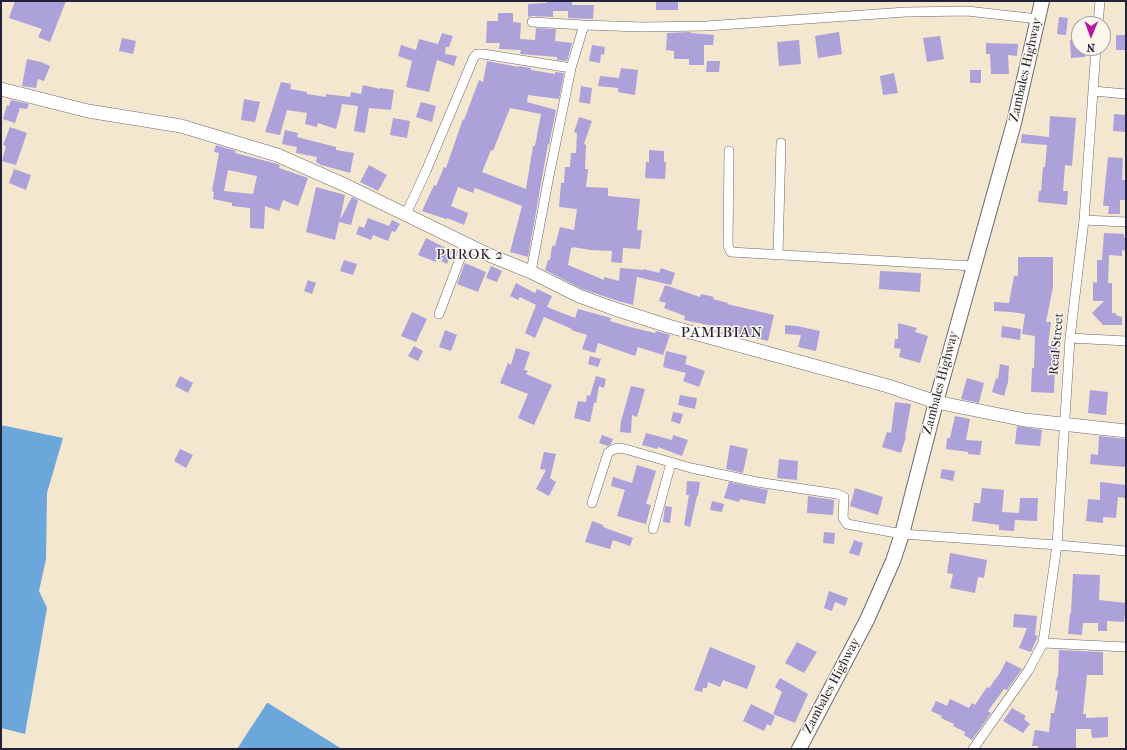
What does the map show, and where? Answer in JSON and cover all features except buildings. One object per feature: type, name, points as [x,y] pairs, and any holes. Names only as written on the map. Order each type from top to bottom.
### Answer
[{"type":"main road","name":"Zambales Highway","points":[[799,749],[867,620],[893,561],[902,534],[973,266],[1014,123],[1042,1]]},
{"type":"street","points":[[1099,16],[1100,1]]},
{"type":"street","points":[[532,22],[642,27],[706,26],[906,12],[967,11],[1038,19]]},
{"type":"street","points":[[531,272],[571,68],[584,25]]},
{"type":"street","points":[[406,214],[426,172],[474,57],[477,54],[571,68]]},
{"type":"street","name":"Real Street","points":[[1043,643],[1057,545],[1070,338],[1084,220],[1095,56]]},
{"type":"street","points":[[1,89],[88,111],[181,126],[269,153],[406,214],[489,255],[531,272],[579,296],[676,328],[888,386],[936,402],[1014,418],[1126,431]]},
{"type":"street","points":[[1093,91],[1126,94]]},
{"type":"street","points":[[778,254],[781,143]]},
{"type":"street","points":[[729,151],[729,250],[731,252],[973,266]]},
{"type":"street","points":[[1084,220],[1126,222]]},
{"type":"street","points":[[439,314],[466,243]]},
{"type":"street","points":[[1070,338],[1126,341]]},
{"type":"street","points":[[592,503],[608,453],[618,448],[671,463],[757,482],[838,494],[844,497],[843,518],[847,524],[902,534],[1126,551]]},
{"type":"street","points":[[654,529],[671,463]]},
{"type":"street","points":[[973,749],[1028,671],[1043,643],[1126,647]]},
{"type":"water","points":[[1,425],[63,438],[47,493],[46,559],[39,591],[47,608],[25,734],[1,728]]},
{"type":"water","points":[[268,703],[342,749],[237,749]]},
{"type":"district","name":"PUROK 2","points":[[470,256]]},
{"type":"district","name":"PAMIBIAN","points":[[722,333]]}]
